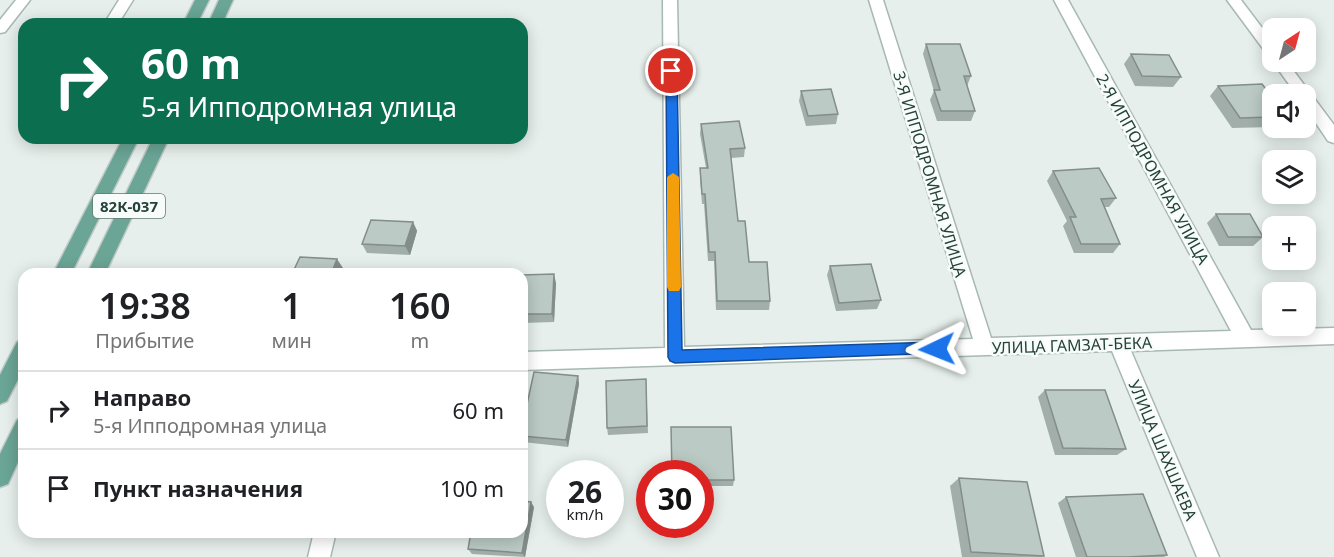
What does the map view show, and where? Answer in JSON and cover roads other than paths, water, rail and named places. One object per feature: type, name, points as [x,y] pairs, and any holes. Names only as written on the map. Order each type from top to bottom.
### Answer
[{"type":"main road","points":[[193,18],[202,0]]},
{"type":"main road","points":[[218,18],[226,0]]},
{"type":"main road","points":[[65,268],[128,144]]},
{"type":"main road","name":"82К-037","points":[[99,268],[158,144]]},
{"type":"main road","points":[[0,395],[18,360]]},
{"type":"main road","points":[[0,477],[18,440]]},
{"type":"street","points":[[0,29],[22,0]]},
{"type":"street","points":[[115,18],[126,0]]},
{"type":"street","points":[[670,0],[675,357]]},
{"type":"street","name":"3-Я ИППОДРОМНАЯ УЛИЦА","points":[[876,0],[985,348]]},
{"type":"street","name":"2-Я ИППОДРОМНАЯ УЛИЦА","points":[[1061,0],[1245,338]]},
{"type":"street","points":[[1234,0],[1262,38]]},
{"type":"street","points":[[1288,72],[1297,84]]},
{"type":"street","points":[[1316,111],[1334,137]]},
{"type":"street","name":"УЛИЦА ГАМЗАТ-БЕКА","points":[[528,361],[1334,336]]},
{"type":"street","name":"УЛИЦА ШАХШАЕВА","points":[[1118,343],[1208,557]]},
{"type":"street","points":[[319,557],[324,538]]}]
